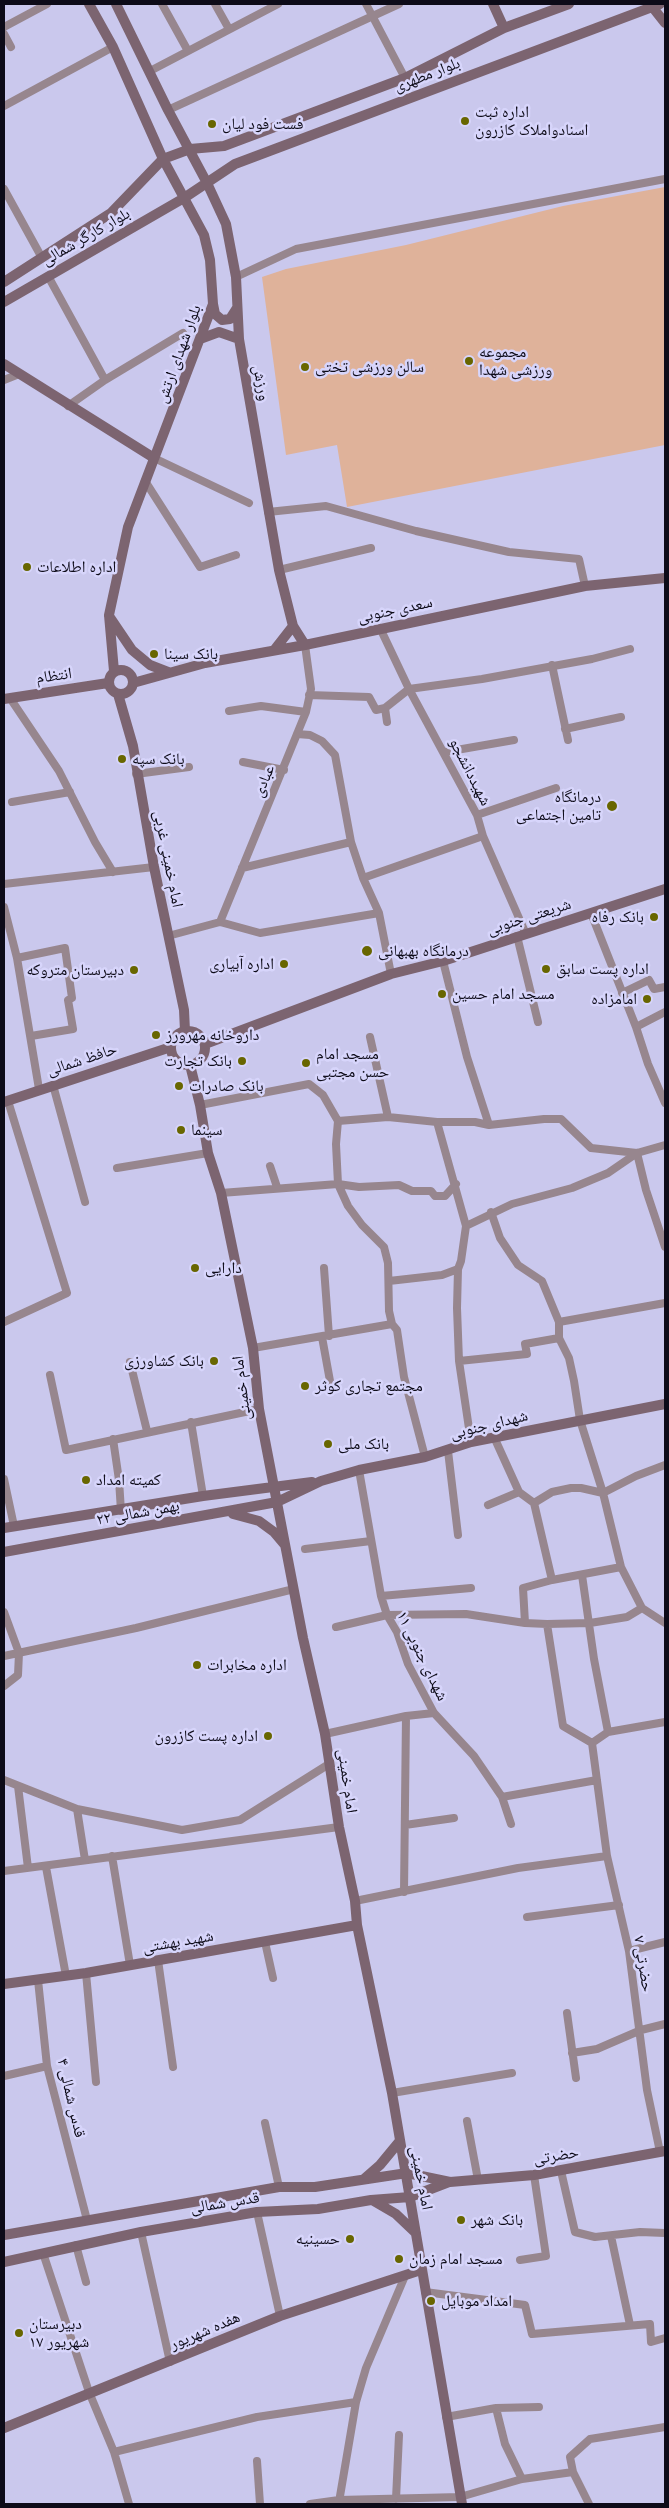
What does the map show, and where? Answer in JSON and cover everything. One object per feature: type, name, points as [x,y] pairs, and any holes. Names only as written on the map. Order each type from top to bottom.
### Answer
[{"type":"main road","name":"بلوار شهدای ارتش","points":[[89,4],[113,47],[162,159],[204,235],[210,260],[213,304],[128,526],[108,615],[114,671]]},
{"type":"main road","points":[[116,4],[168,110],[190,149]]},
{"type":"main road","points":[[493,4],[504,28]]},
{"type":"main road","name":"بلوار مطهری","points":[[162,159],[190,149],[224,146],[404,78],[504,28],[569,4]]},
{"type":"main road","points":[[654,5],[665,23]]},
{"type":"main road","name":"بلوار مطهری","points":[[184,198],[235,164],[654,5]]},
{"type":"main road","name":"ورزش","points":[[190,149],[208,183],[226,224],[236,277],[239,339],[268,512],[292,626],[305,645]]},
{"type":"main road","name":"بلوار کارگر شمالی","points":[[4,282],[111,213],[162,159]]},
{"type":"main road","name":"بلوار کارگر شمالی","points":[[4,302],[184,198]]},
{"type":"main road","points":[[213,304],[215,314],[222,320],[230,319],[237,308]]},
{"type":"main road","points":[[200,339],[219,332],[239,339]]},
{"type":"main road","points":[[4,364],[68,406],[154,458]]},
{"type":"main road","name":"سعدی جنوبی","points":[[133,683],[168,672],[275,649],[305,645],[585,586],[665,578]]},
{"type":"main road","points":[[108,615],[132,650],[150,665],[168,672]]},
{"type":"main road","points":[[275,649],[292,626]]},
{"type":"main road","points":[[114,671],[127,672],[133,683],[128,692],[118,694],[112,690],[108,683],[114,671]]},
{"type":"main road","name":"انتظام","points":[[7,698],[108,683]]},
{"type":"main road","points":[[4,688],[7,698]]},
{"type":"main road","name":"امام خمینی غربی","points":[[118,694],[133,746],[136,774],[184,1010],[185,1031]]},
{"type":"main road","name":"شریعتی جنوبی","points":[[205,1044],[391,974],[444,961],[665,888]]},
{"type":"main road","points":[[185,1031],[199,1034],[205,1044],[202,1058],[190,1065],[177,1062],[170,1047],[176,1035],[185,1031]]},
{"type":"main road","name":"حافظ شمالی","points":[[6,1101],[170,1047]]},
{"type":"main road","name":"امام خمینی","points":[[190,1065],[200,1104],[208,1153],[221,1193],[253,1348],[259,1409],[312,1685],[325,1734],[339,1827],[357,1925],[392,2093],[399,2142],[407,2174],[421,2270],[461,2500]]},
{"type":"main road","name":"شهدای جنوبی","points":[[277,1502],[321,1481],[359,1470],[425,1456],[494,1437],[665,1404]]},
{"type":"main road","name":"شهدای جنوبی","points":[[274,1486],[321,1481]]},
{"type":"main road","name":"۲۲ بهمن شمالی","points":[[9,1527],[274,1486]]},
{"type":"main road","name":"۲۲ بهمن شمالی","points":[[4,1552],[224,1514],[277,1502]]},
{"type":"main road","points":[[224,1514],[242,1515],[259,1521],[274,1532],[285,1545]]},
{"type":"main road","name":"شهید بهشتی","points":[[4,1984],[86,1973],[357,1925]]},
{"type":"main road","points":[[364,2180],[380,2165],[399,2142]]},
{"type":"main road","name":"حضرتی","points":[[450,2182],[534,2175],[662,2152]]},
{"type":"main road","name":"قدس شمالی","points":[[4,2235],[279,2188],[315,2187],[407,2174],[450,2182]]},
{"type":"main road","name":"قدس شمالی","points":[[4,2262],[141,2232],[257,2212],[318,2209],[371,2200],[410,2197],[450,2182]]},
{"type":"main road","points":[[371,2200],[396,2214],[417,2233]]},
{"type":"main road","name":"هفده شهریور","points":[[4,2428],[280,2316],[421,2270]]},
{"type":"street","points":[[4,27],[47,4]]},
{"type":"street","points":[[162,4],[188,51]]},
{"type":"street","points":[[215,4],[229,30]]},
{"type":"street","points":[[150,71],[229,30],[267,6],[278,4]]},
{"type":"street","points":[[366,4],[404,78]]},
{"type":"street","points":[[168,110],[400,4]]},
{"type":"street","points":[[4,34],[11,47]]},
{"type":"street","points":[[4,106],[113,47]]},
{"type":"street","points":[[236,277],[296,250],[665,179]]},
{"type":"street","points":[[4,189],[42,258]]},
{"type":"street","points":[[48,276],[105,380]]},
{"type":"street","points":[[68,406],[105,380],[183,333]]},
{"type":"street","points":[[4,380],[19,374]]},
{"type":"street","points":[[154,458],[249,503]]},
{"type":"street","points":[[145,481],[200,566],[236,555]]},
{"type":"street","points":[[268,512],[326,506],[416,531],[509,552],[579,559],[585,586]]},
{"type":"street","points":[[279,570],[371,548]]},
{"type":"street","name":"شهیددانشجو","points":[[380,628],[409,689],[478,814],[483,836],[522,935],[538,1022]]},
{"type":"street","name":"عبادی","points":[[220,922],[284,770],[306,712],[311,689],[305,645]]},
{"type":"street","points":[[309,695],[369,697],[376,710],[385,708],[409,689],[482,679],[592,659],[630,649]]},
{"type":"street","points":[[552,665],[568,740]]},
{"type":"street","points":[[7,698],[59,771],[113,872]]},
{"type":"street","points":[[229,711],[261,706],[306,712]]},
{"type":"street","points":[[385,708],[387,722]]},
{"type":"street","points":[[565,728],[620,717]]},
{"type":"street","points":[[298,734],[310,735],[322,741],[335,756],[351,842],[363,878],[379,913],[391,974]]},
{"type":"street","points":[[445,752],[514,740]]},
{"type":"street","points":[[244,762],[284,770]]},
{"type":"street","points":[[136,774],[189,767]]},
{"type":"street","points":[[478,814],[556,788]]},
{"type":"street","points":[[12,802],[70,792]]},
{"type":"street","points":[[363,878],[483,836]]},
{"type":"street","points":[[242,868],[351,842]]},
{"type":"street","points":[[4,884],[154,867]]},
{"type":"street","points":[[4,907],[17,958],[39,1090]]},
{"type":"street","points":[[168,936],[220,922],[260,933],[379,913]]},
{"type":"street","points":[[591,913],[636,1027],[648,1064],[665,1103]]},
{"type":"street","points":[[17,958],[65,948],[72,998],[68,1000],[73,1029],[31,1036]]},
{"type":"street","points":[[444,961],[467,1058],[489,1126]]},
{"type":"street","points":[[622,993],[650,980],[654,989],[665,987]]},
{"type":"street","points":[[636,1027],[665,1012]]},
{"type":"street","points":[[370,1037],[388,1117]]},
{"type":"street","points":[[200,1104],[310,1084],[324,1095],[338,1121],[336,1144],[338,1184],[352,1213],[384,1247],[388,1263],[389,1311],[392,1324],[397,1330],[404,1377],[425,1456]]},
{"type":"street","points":[[53,1085],[85,1202]]},
{"type":"street","points":[[4,1322],[66,1293],[6,1101]]},
{"type":"street","points":[[338,1121],[388,1117],[438,1122],[474,1122],[489,1126],[544,1119],[561,1119],[591,1148],[637,1153]]},
{"type":"street","points":[[438,1122],[466,1226],[461,1261],[458,1268],[459,1361],[471,1442]]},
{"type":"street","points":[[466,1226],[491,1212],[512,1204],[572,1188],[599,1177],[637,1153],[665,1144]]},
{"type":"street","points":[[117,1168],[208,1153]]},
{"type":"street","points":[[637,1153],[646,1190],[665,1247]]},
{"type":"street","points":[[270,1166],[277,1187]]},
{"type":"street","points":[[221,1193],[277,1187],[338,1184],[359,1187],[398,1185],[412,1191],[431,1190],[436,1196],[444,1196],[456,1184]]},
{"type":"street","points":[[491,1212],[500,1238],[518,1265],[542,1281],[559,1322],[559,1338],[569,1358],[580,1420],[603,1493],[621,1567],[642,1608],[665,1623]]},
{"type":"street","points":[[324,1268],[325,1336],[330,1381]]},
{"type":"street","points":[[389,1281],[442,1275],[458,1268]]},
{"type":"street","points":[[559,1322],[665,1303]]},
{"type":"street","points":[[253,1348],[392,1324]]},
{"type":"street","points":[[459,1361],[527,1354],[525,1344],[559,1338]]},
{"type":"street","points":[[130,1362],[147,1431]]},
{"type":"street","points":[[50,1375],[66,1450],[147,1431],[259,1409]]},
{"type":"street","points":[[191,1422],[203,1496]]},
{"type":"street","points":[[494,1437],[519,1492],[534,1503],[552,1580]]},
{"type":"street","points":[[113,1439],[121,1511]]},
{"type":"street","points":[[448,1450],[458,1535]]},
{"type":"street","points":[[534,1503],[552,1492],[571,1488],[581,1488],[603,1493],[636,1476],[665,1465]]},
{"type":"street","name":"۱۱ شهدای جنوبی","points":[[359,1470],[381,1596],[387,1615],[397,1632],[408,1664],[434,1713],[474,1756],[502,1796],[511,1824]]},
{"type":"street","points":[[4,1479],[9,1527]]},
{"type":"street","points":[[488,1505],[519,1492]]},
{"type":"street","points":[[305,1550],[371,1541]]},
{"type":"street","points":[[525,1623],[523,1588],[552,1580],[621,1567]]},
{"type":"street","points":[[582,1575],[594,1659],[608,1732]]},
{"type":"street","points":[[381,1596],[471,1588]]},
{"type":"street","points":[[4,1656],[294,1589]]},
{"type":"street","points":[[336,1627],[387,1615],[466,1614],[525,1623],[590,1623],[627,1617],[642,1608]]},
{"type":"street","points":[[4,1612],[18,1653],[18,1675],[4,1686]]},
{"type":"street","points":[[547,1624],[563,1726],[592,1743],[608,1732],[665,1722]]},
{"type":"street","points":[[325,1734],[406,1716],[434,1713]]},
{"type":"street","points":[[404,1892],[406,1716]]},
{"type":"street","name":"حضرتی ۷","points":[[592,1743],[608,1856],[629,1951],[647,2090],[662,2152]]},
{"type":"street","points":[[4,1780],[77,1809],[182,1830],[240,1820],[329,1764]]},
{"type":"street","points":[[502,1796],[597,1780]]},
{"type":"street","points":[[18,1786],[28,1868]]},
{"type":"street","points":[[77,1809],[85,1860]]},
{"type":"street","points":[[405,1824],[454,1818]]},
{"type":"street","points":[[4,1872],[339,1827]]},
{"type":"street","points":[[112,1856],[130,1965]]},
{"type":"street","points":[[354,1901],[518,1868],[608,1856]]},
{"type":"street","points":[[46,1867],[66,1976]]},
{"type":"street","points":[[527,1917],[619,1905]]},
{"type":"street","points":[[265,1942],[273,1978]]},
{"type":"street","points":[[629,1951],[665,1942]]},
{"type":"street","points":[[158,1960],[173,2068]]},
{"type":"street","points":[[86,1973],[96,2082]]},
{"type":"street","name":"قدس شمالی ۴","points":[[38,1980],[47,2066],[87,2220]]},
{"type":"street","points":[[567,2013],[576,2078]]},
{"type":"street","points":[[572,2052],[597,2049],[640,2030],[665,2024]]},
{"type":"street","points":[[4,2076],[47,2066]]},
{"type":"street","points":[[392,2093],[512,2073]]},
{"type":"street","points":[[468,2121],[478,2180]]},
{"type":"street","points":[[264,2124],[279,2188]]},
{"type":"street","points":[[561,2171],[575,2232],[595,2237],[640,2232],[665,2233]]},
{"type":"street","points":[[520,2260],[546,2256],[534,2175]]},
{"type":"street","points":[[257,2212],[280,2316]]},
{"type":"street","points":[[141,2232],[170,2362]]},
{"type":"street","points":[[611,2236],[630,2325]]},
{"type":"street","points":[[76,2245],[86,2282]]},
{"type":"street","points":[[43,2254],[89,2392],[114,2452],[129,2504]]},
{"type":"street","points":[[339,2502],[356,2402],[366,2368],[405,2276]]},
{"type":"street","points":[[425,2292],[525,2304],[532,2334],[650,2324],[651,2342],[665,2338]]},
{"type":"street","points":[[114,2452],[257,2417],[356,2402]]},
{"type":"street","points":[[446,2417],[496,2408],[540,2407]]},
{"type":"street","points":[[496,2408],[505,2444],[522,2479]]},
{"type":"street","points":[[589,2504],[573,2472],[570,2457],[590,2439],[665,2427]]},
{"type":"street","points":[[399,2435],[401,2501]]},
{"type":"street","points":[[256,2461],[260,2504]]},
{"type":"street","points":[[310,2504],[461,2500],[522,2479],[573,2472]]},
{"type":"shaded area","name":"مجموعه ورزشی شهدا","points":[[665,187],[665,445],[347,507],[337,445],[286,455],[262,277],[286,269],[406,245],[563,206]]},
{"type":"place","name":"اداره ثبت اسنادواملاک کازرون","points":[[465,121]]},
{"type":"place","name":"فست فود لیان","points":[[212,124]]},
{"type":"place","name":"مجموعه ورزشی شهدا","points":[[469,361]]},
{"type":"place","name":"سالن ورزشی تختی","points":[[305,367]]},
{"type":"place","name":"اداره اطلاعات","points":[[27,567]]},
{"type":"place","name":"بانک سینا","points":[[154,654]]},
{"type":"place","name":"بانک سپه","points":[[122,759]]},
{"type":"place","name":"درمانگاه تامین اجتماعی","points":[[612,806]]},
{"type":"place","name":"بانک رفاه","points":[[654,917]]},
{"type":"place","name":"درمانگاه بهبهانی","points":[[367,951]]},
{"type":"place","name":"اداره آبیاری","points":[[284,964]]},
{"type":"place","name":"اداره پست سابق","points":[[546,969]]},
{"type":"place","name":"دبیرستان متروکه","points":[[134,970]]},
{"type":"place","name":"مسجد امام حسین","points":[[442,994]]},
{"type":"place","name":"امامزاده","points":[[647,999]]},
{"type":"place","name":"داروخانه مهرورز","points":[[156,1035]]},
{"type":"place","name":"بانک تجارت","points":[[242,1061]]},
{"type":"place","name":"مسجد امام حسن مجتبی","points":[[306,1063]]},
{"type":"place","name":"بانک صادرات","points":[[179,1086]]},
{"type":"place","name":"سینما","points":[[181,1130]]},
{"type":"place","name":"دارایی","points":[[195,1268]]},
{"type":"place","name":"بانک کشاورزی","points":[[214,1361]]},
{"type":"place","name":"مجتمع تجاری کوثر","points":[[305,1386]]},
{"type":"place","name":"بانک ملی","points":[[328,1444]]},
{"type":"place","name":"کمیته امداد","points":[[86,1480]]},
{"type":"place","name":"اداره مخابرات","points":[[197,1665]]},
{"type":"place","name":"اداره پست کازرون","points":[[268,1736]]},
{"type":"place","name":"بانک شهر","points":[[461,2220]]},
{"type":"place","name":"حسینیه","points":[[350,2239]]},
{"type":"place","name":"مسجد امام زمان","points":[[399,2259]]},
{"type":"place","name":"امداد موبایل","points":[[431,2301]]},
{"type":"place","name":"دبیرستان ۱۷ شهریور","points":[[19,2333]]}]
